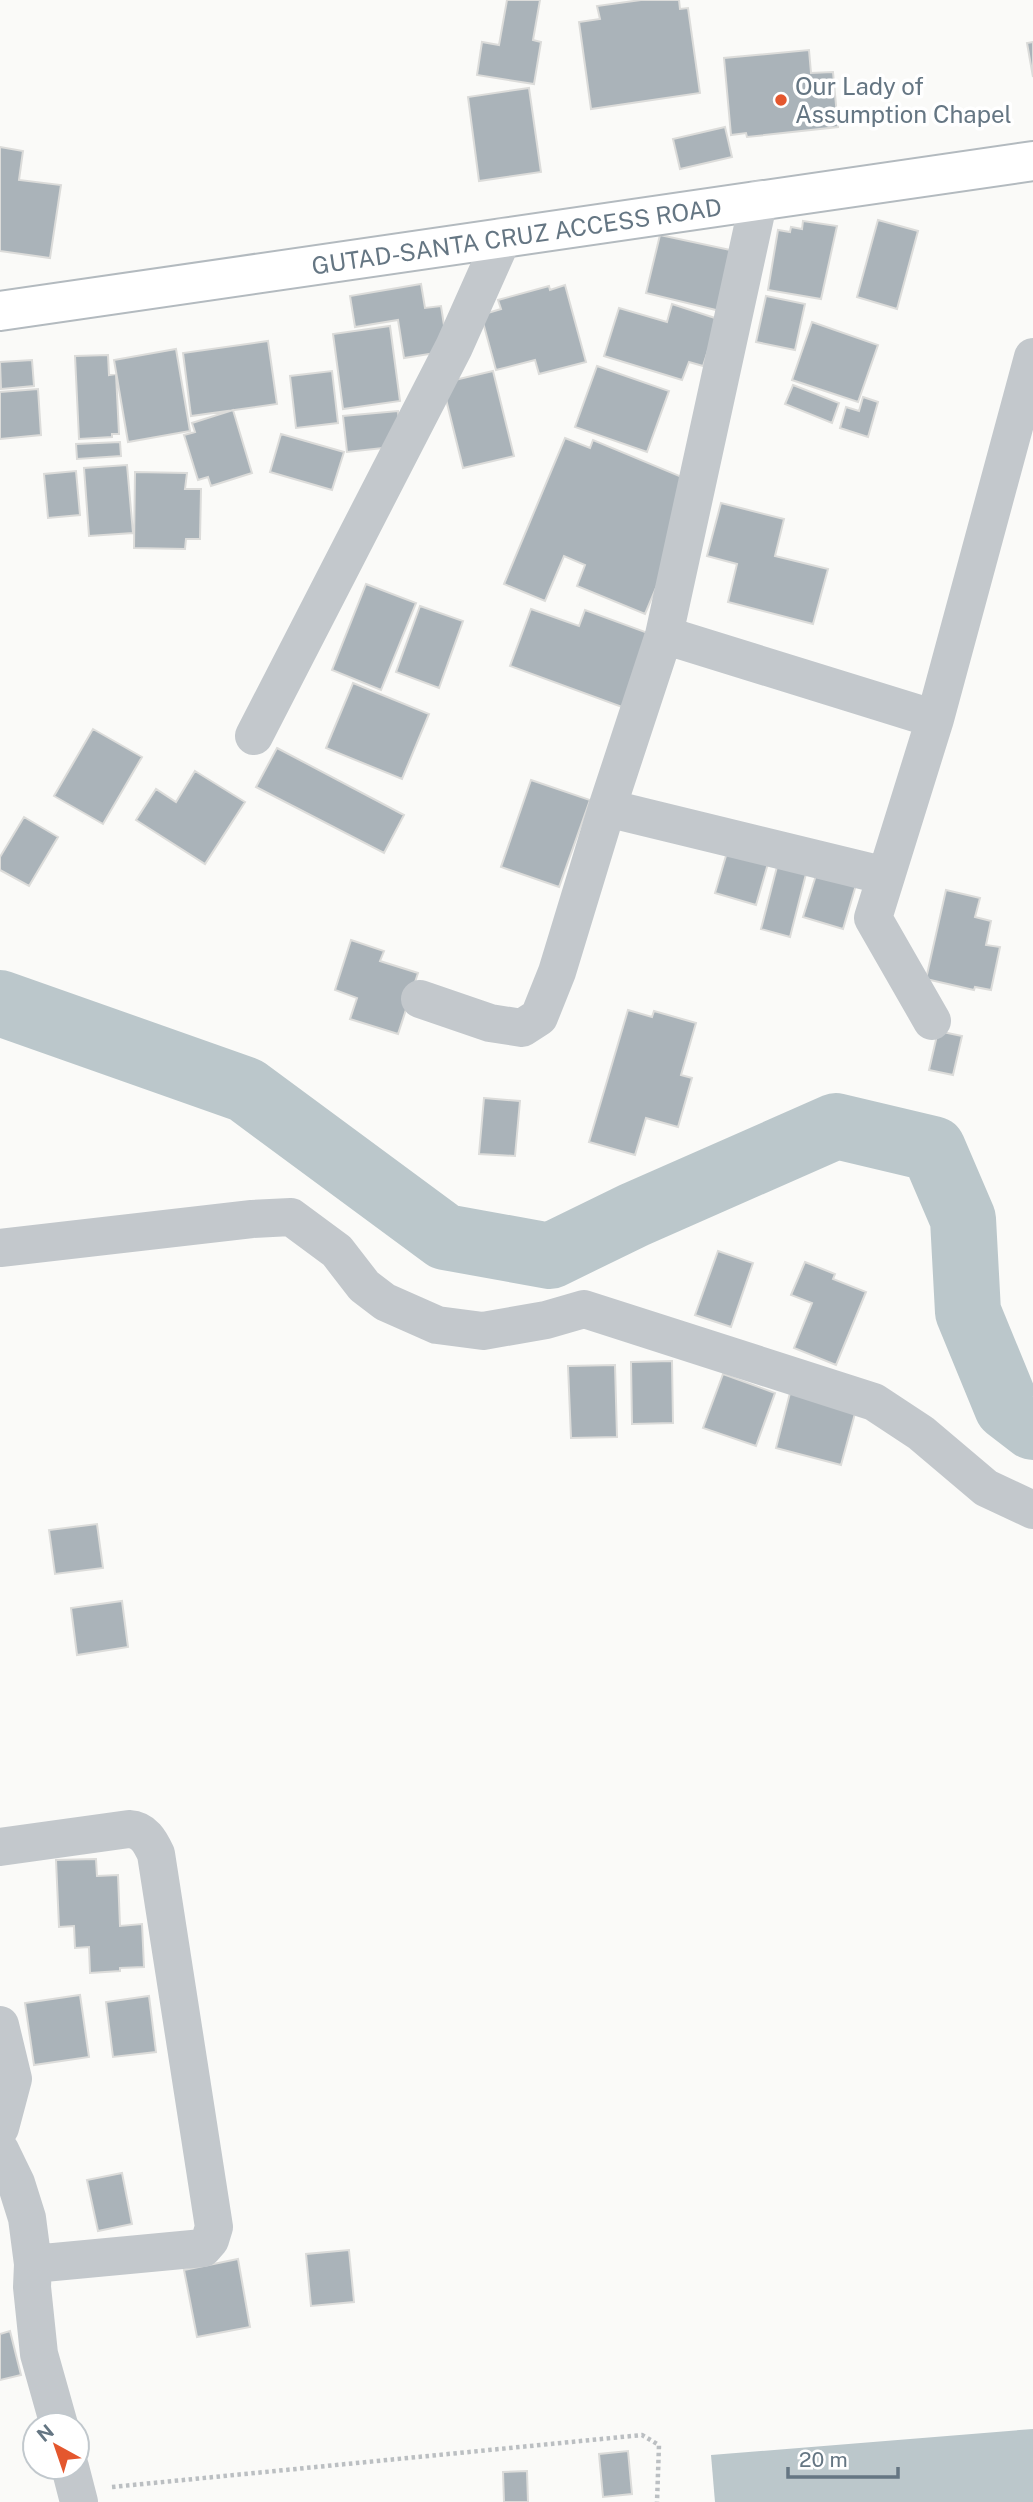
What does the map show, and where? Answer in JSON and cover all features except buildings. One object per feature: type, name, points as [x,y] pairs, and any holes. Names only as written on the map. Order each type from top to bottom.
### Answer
[{"type":"main road","name":"GUTAD-SANTA CRUZ ACCESS ROAD","points":[[0,311],[1033,161]]},
{"type":"street","points":[[420,999],[490,1023],[522,1028],[539,1017],[557,972],[664,635],[760,199]]},
{"type":"street","points":[[254,736],[454,347],[503,237]]},
{"type":"street","points":[[932,1021],[873,918],[935,719],[1033,357]]},
{"type":"street","points":[[664,635],[935,719]]},
{"type":"street","points":[[607,808],[886,876]]},
{"type":"street","points":[[0,1248],[251,1219],[290,1217],[337,1251],[364,1286],[385,1302],[436,1325],[483,1331],[545,1320],[583,1309],[874,1402],[921,1433],[986,1488],[1033,1510]]},
{"type":"street","points":[[0,1847],[129,1829],[137,1830],[150,1841],[156,1854],[214,2227],[210,2240],[203,2248],[33,2264]]},
{"type":"street","points":[[0,2025],[13,2079],[0,2128]]},
{"type":"street","points":[[0,2150],[16,2183],[27,2218],[40,2354],[54,2411]]},
{"type":"path","points":[[75,2486],[642,2435],[659,2445],[657,2502]]},
{"type":"shaded area","points":[[1033,2429],[1033,2502],[715,2502],[711,2455]]},
{"type":"waterway","points":[[0,1003],[246,1090],[445,1237],[550,1256],[634,1215],[836,1126],[933,1149],[963,1219],[968,1312],[1007,1407],[1033,1427]]},
{"type":"place","name":"Our Lady of Assumption Chapel","points":[[781,100]]}]
